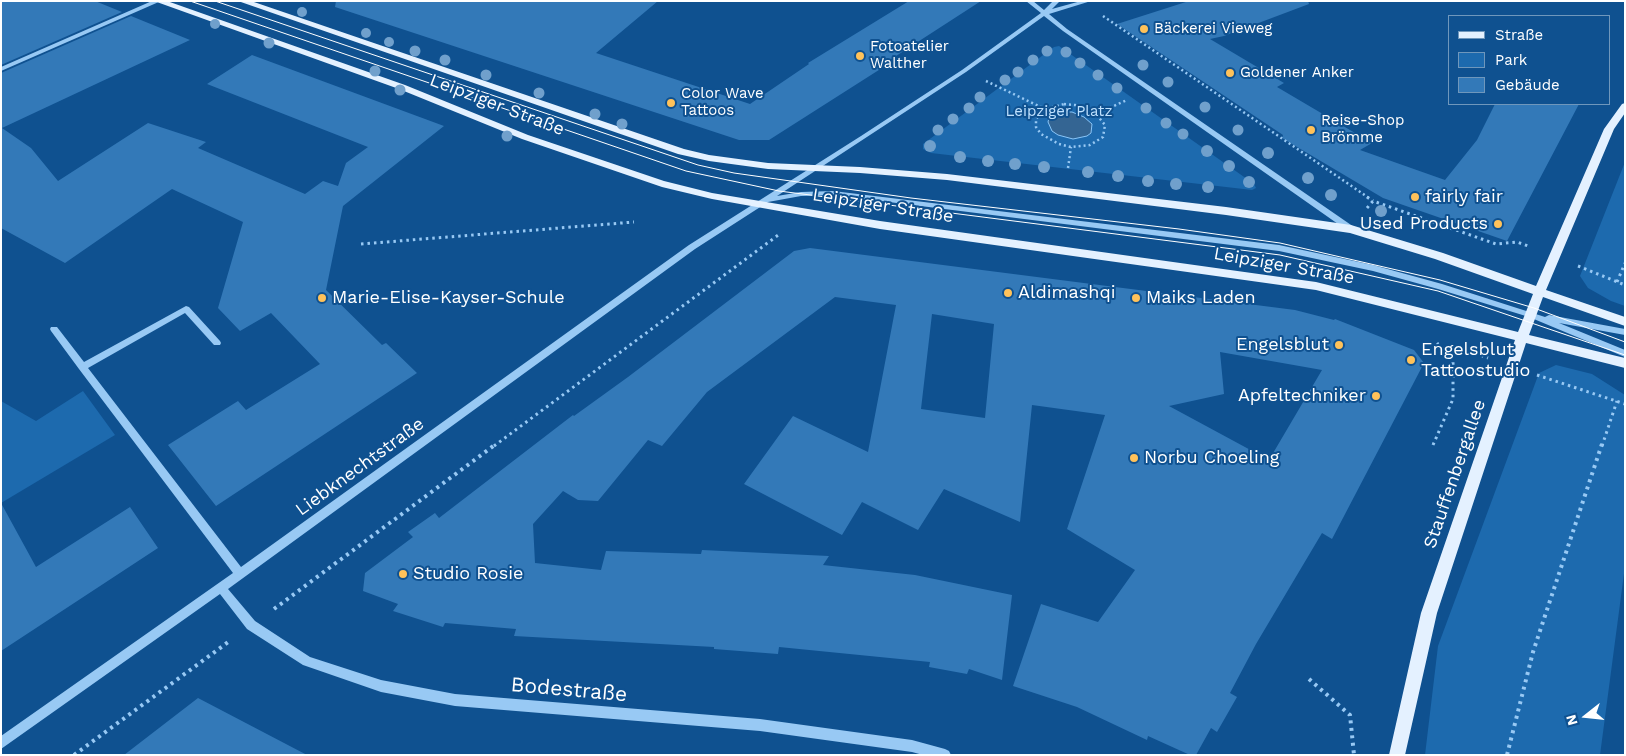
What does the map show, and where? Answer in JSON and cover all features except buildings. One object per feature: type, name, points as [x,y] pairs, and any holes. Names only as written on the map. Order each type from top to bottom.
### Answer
[{"type":"main road","name":"Leipziger Straße","points":[[158,1],[402,87],[524,137],[670,186],[758,204],[880,225],[1161,262],[1316,286],[1625,364]]},
{"type":"main road","name":"Leipziger Straße","points":[[242,1],[682,152],[709,158],[768,166],[860,170],[947,177],[1226,211],[1351,229],[1395,241],[1625,322]]},
{"type":"main road","name":"Stauffenbergallee","points":[[1397,755],[1429,613],[1523,337],[1609,129],[1625,106]]},
{"type":"street","points":[[1,69],[158,1]]},
{"type":"street","points":[[1029,1],[1065,30],[1351,229]]},
{"type":"street","points":[[758,204],[964,71],[1045,14],[1057,1]]},
{"type":"street","points":[[1045,14],[1085,2]]},
{"type":"street","points":[[758,204],[777,198],[801,194],[833,193],[1279,248],[1373,268],[1532,314],[1625,332]]},
{"type":"street","name":"Liebknechtstraße","points":[[1,743],[240,574],[692,247],[758,204]]},
{"type":"street","points":[[82,367],[186,309],[217,343]]},
{"type":"street","points":[[1532,314],[1625,354]]},
{"type":"street","points":[[54,329],[240,574]]},
{"type":"street","name":"Bodestraße","points":[[220,587],[251,625],[307,661],[381,686],[455,700],[760,725],[912,746],[945,755]]},
{"type":"path","points":[[1085,2],[1373,201],[1496,244],[1517,242],[1533,248]]},
{"type":"path","points":[[964,71],[1045,108]]},
{"type":"path","points":[[1096,114],[1150,90]]},
{"type":"path","points":[[1064,104],[1075,105],[1096,114],[1105,125],[1103,137],[1090,145],[1071,147],[1059,144],[1041,134],[1036,127],[1036,120],[1045,108],[1064,104]]},
{"type":"path","points":[[1351,229],[1373,201]]},
{"type":"path","points":[[361,244],[634,222]]},
{"type":"path","points":[[74,755],[782,232]]},
{"type":"path","points":[[1617,282],[1625,263]]},
{"type":"path","points":[[1576,266],[1625,285]]},
{"type":"path","points":[[1433,338],[1453,361],[1453,399],[1433,445]]},
{"type":"path","points":[[1534,374],[1625,404]]},
{"type":"path","points":[[1507,755],[1533,652],[1617,401]]},
{"type":"path","points":[[1309,679],[1350,715],[1354,755]]},
{"type":"green space","name":"Leipziger Platz","points":[[1059,46],[1254,184],[1256,188],[1252,190],[931,153],[923,149],[923,144],[1054,47]]},
{"type":"green space","points":[[1625,162],[1625,306],[1611,301],[1588,288],[1580,276]]},
{"type":"green space","points":[[1556,365],[1592,374],[1625,395],[1625,566],[1600,755],[1425,755],[1438,646],[1539,373]]},
{"type":"green space","points":[[83,391],[115,435],[1,503],[1,401],[36,421]]},
{"type":"shaded area","points":[[1058,112],[1072,112],[1084,117],[1092,124],[1091,133],[1087,136],[1073,139],[1058,135],[1052,131],[1048,122],[1049,118]]},
{"type":"tram line","points":[[190,1],[686,171],[779,191],[1280,255],[1438,291],[1625,355]]},
{"type":"tram line","points":[[215,1],[698,165],[734,173],[911,198],[1179,229],[1280,243],[1440,280],[1534,308],[1625,342]]},
{"type":"place","name":"Bäckerei Vieweg","points":[[1144,29]]},
{"type":"place","name":"Fotoatelier Walther","points":[[860,56]]},
{"type":"place","name":"Goldener Anker","points":[[1230,73]]},
{"type":"place","name":"Color Wave Tattoos","points":[[671,103]]},
{"type":"place","name":"Reise-Shop Brömme","points":[[1311,130]]},
{"type":"place","name":"fairly fair","points":[[1415,197]]},
{"type":"place","name":"Used Products","points":[[1498,224]]},
{"type":"place","name":"Aldimashqi","points":[[1008,293]]},
{"type":"place","name":"Marie-Elise-Kayser-Schule","points":[[322,298]]},
{"type":"place","name":"Maiks Laden","points":[[1136,298]]},
{"type":"place","name":"Engelsblut","points":[[1339,345]]},
{"type":"place","name":"Engelsblut Tattoostudio","points":[[1411,360]]},
{"type":"place","name":"Apfeltechniker","points":[[1376,396]]},
{"type":"place","name":"Norbu Choeling","points":[[1134,458]]},
{"type":"place","name":"Studio Rosie","points":[[403,574]]}]
